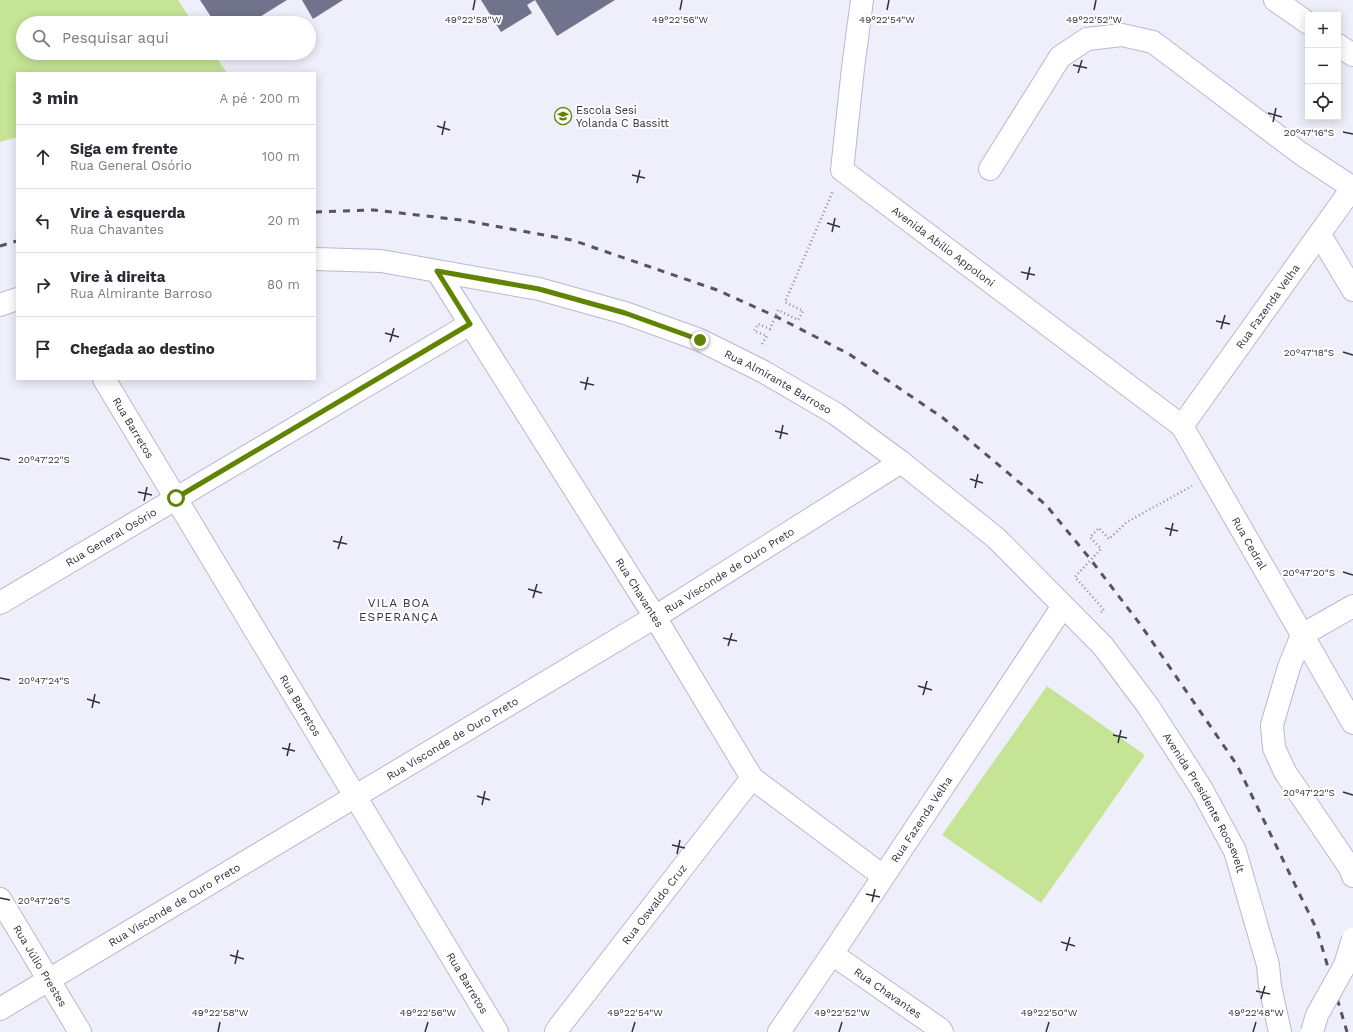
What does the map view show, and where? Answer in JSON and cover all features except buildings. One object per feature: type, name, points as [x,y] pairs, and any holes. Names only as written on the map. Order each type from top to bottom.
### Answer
[{"type":"street","points":[[842,170],[862,0]]},
{"type":"street","points":[[1275,0],[1305,21]]},
{"type":"street","points":[[990,169],[1060,58],[1087,38],[1122,35],[1153,42],[1300,153],[1353,187]]},
{"type":"street","points":[[1341,46],[1353,55]]},
{"type":"street","name":"Avenida Abílio Appoloni","points":[[842,170],[1182,426]]},
{"type":"street","name":"Rua Fazenda Velha","points":[[1182,426],[1326,227],[1353,187]]},
{"type":"street","points":[[1353,206],[1326,227],[1353,290]]},
{"type":"street","name":"Rua Almirante Barroso","points":[[316,259],[381,261],[539,289],[625,313],[700,340],[764,372],[836,414],[901,462],[996,538],[1063,606]]},
{"type":"street","name":"Rua Chavantes","points":[[437,271],[655,617],[752,778],[883,876]]},
{"type":"street","points":[[0,305],[16,300]]},
{"type":"street","name":"Rua General Osório","points":[[0,603],[470,324]]},
{"type":"street","name":"Rua Barretos","points":[[105,380],[497,1032]]},
{"type":"street","name":"Rua Cedral","points":[[1182,426],[1353,723]]},
{"type":"street","name":"Rua Visconde de Ouro Preto","points":[[0,1009],[655,617],[901,462]]},
{"type":"street","name":"Rua Fazenda Velha","points":[[779,1032],[1063,606]]},
{"type":"street","name":"Avenida Presidente Roosevelt","points":[[1063,606],[1103,646],[1148,706],[1201,788],[1235,851],[1268,965],[1270,986],[1280,1032]]},
{"type":"street","points":[[1353,606],[1302,635],[1289,667],[1272,725],[1274,748],[1284,772],[1350,868],[1353,876]]},
{"type":"street","name":"Rua Oswaldo Cruz","points":[[556,1032],[752,778]]},
{"type":"street","name":"Rua Júlio Prestes","points":[[0,899],[80,1032]]},
{"type":"street","points":[[1312,1032],[1317,1015],[1345,965],[1353,940]]},
{"type":"street","name":"Rua Chavantes","points":[[832,954],[940,1029],[942,1032]]},
{"type":"path","points":[[756,342],[763,345],[767,336],[754,331],[758,324],[770,329],[778,310],[798,320],[802,311],[785,302],[842,170]]},
{"type":"path","points":[[1100,613],[1104,610],[1075,577],[1101,549],[1090,537],[1099,528],[1109,539],[1127,522],[1212,476]]},
{"type":"green space","points":[[0,0],[178,0],[188,16],[16,16],[16,60],[218,60],[226,72],[16,72],[16,137],[0,142]]},
{"type":"green space","points":[[1047,686],[1145,755],[1041,903],[942,835]]},
{"type":"railway","points":[[316,212],[374,210],[461,220],[572,240],[717,290],[775,316],[849,354],[943,418],[1046,505],[1091,560],[1140,624],[1237,765],[1317,930],[1347,1032]]},
{"type":"railway","points":[[0,246],[16,241]]},
{"type":"place","name":"Escola Sesi Yolanda C Bassitt","points":[[563,116]]},
{"type":"district","name":"VILA BOA ESPERANÇA","points":[[399,610]]},
{"type":"route","points":[[176,498],[470,324],[437,271],[539,289],[625,313],[700,340]]}]
